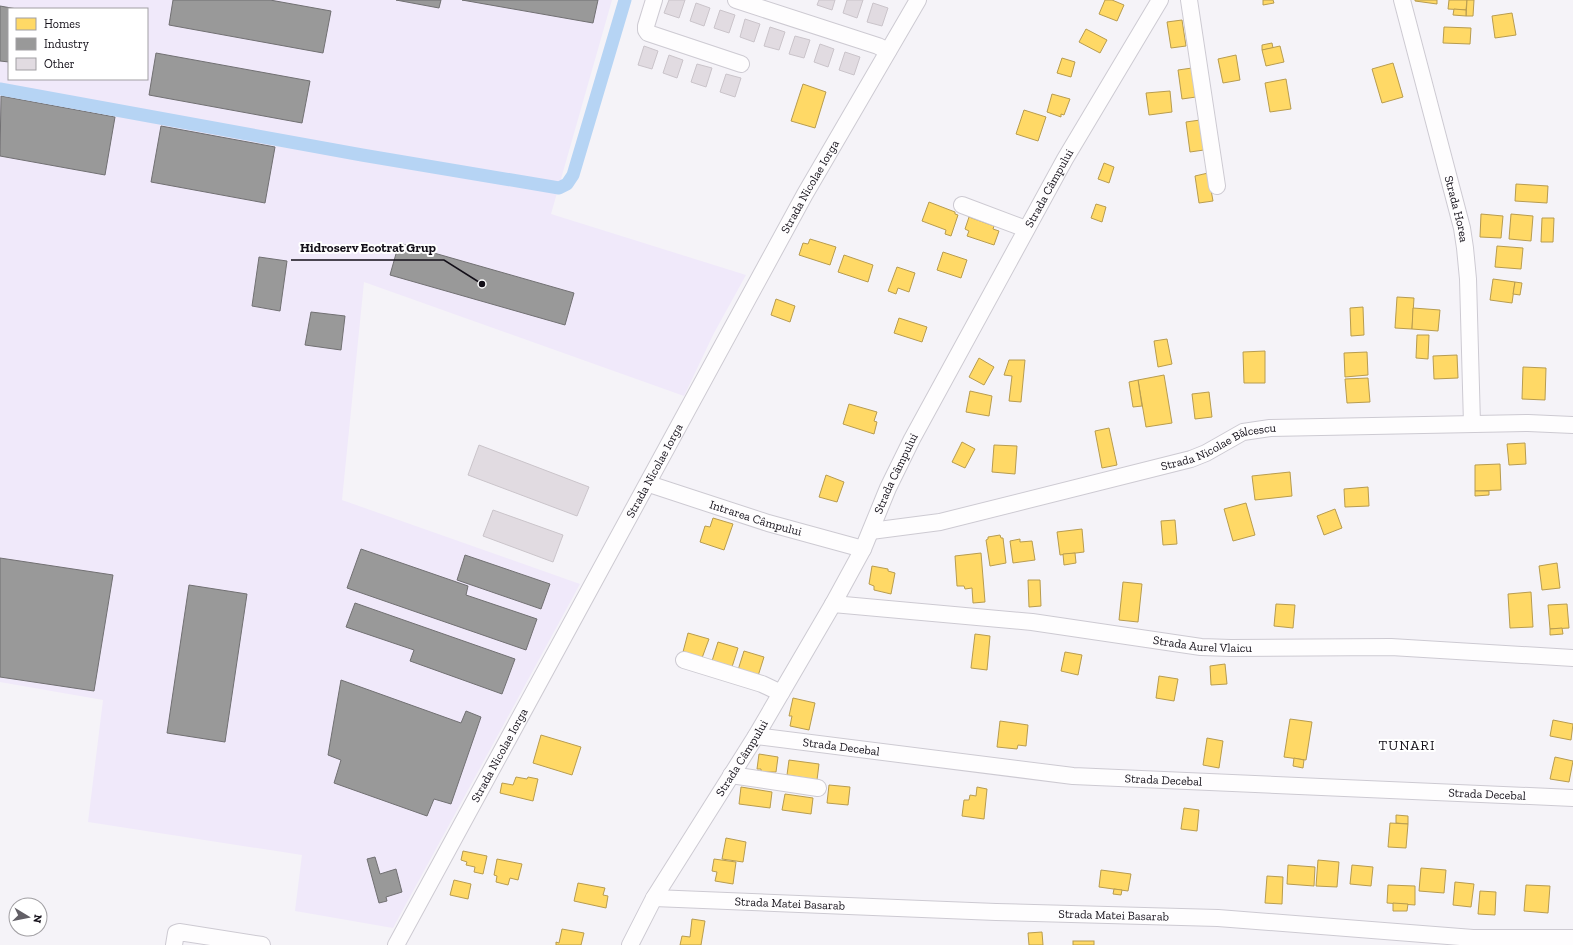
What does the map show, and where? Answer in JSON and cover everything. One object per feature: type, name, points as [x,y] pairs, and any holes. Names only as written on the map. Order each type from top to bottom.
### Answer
[{"type":"street","points":[[654,0],[646,26],[648,33],[741,64]]},
{"type":"street","points":[[736,0],[888,51]]},
{"type":"street","name":"Strada Nicolae Iorga","points":[[396,945],[649,484],[805,194],[918,0]]},
{"type":"street","name":"Strada Câmpului","points":[[630,945],[654,898],[756,736],[833,604],[863,549],[888,488],[912,439],[1065,159],[1160,0]]},
{"type":"street","points":[[1189,0],[1217,186]]},
{"type":"street","name":"Strada Horea","points":[[1402,0],[1466,248],[1472,424]]},
{"type":"street","points":[[962,206],[1026,229]]},
{"type":"street","name":"Strada Nicolae Bălcescu","points":[[871,531],[940,522],[1191,459],[1206,453],[1224,441],[1243,432],[1270,428],[1528,423],[1573,425]]},
{"type":"street","name":"Intrarea Câmpului","points":[[649,484],[768,523],[863,549]]},
{"type":"street","name":"Strada Aurel Vlaicu","points":[[833,604],[1032,622],[1202,647],[1391,647],[1573,658]]},
{"type":"street","points":[[684,660],[762,684],[781,693]]},
{"type":"street","name":"Strada Decebal","points":[[756,736],[1073,776],[1573,798]]},
{"type":"street","points":[[731,776],[818,788]]},
{"type":"street","name":"Strada Matei Basarab","points":[[654,898],[996,912],[1218,918],[1474,938],[1573,938]]},
{"type":"street","points":[[174,945],[176,933],[179,932],[262,945]]},
{"type":"shaded area","points":[[0,0],[612,0],[551,214],[746,275],[714,333],[684,396],[364,282],[342,500],[580,584],[393,928],[295,911],[302,855],[88,822],[103,700],[0,682]]},
{"type":"building: Homes","points":[[1105,0],[1112,0],[1124,5],[1117,21],[1099,14]]},
{"type":"building: Homes","points":[[1263,0],[1273,0],[1274,3],[1263,5]]},
{"type":"building: Homes","points":[[1437,0],[1437,4],[1415,1]]},
{"type":"building: Homes","points":[[1449,0],[1467,0],[1466,10],[1448,9]]},
{"type":"building: Homes","points":[[1467,0],[1474,0],[1473,16],[1466,16]]},
{"type":"building: Homes","points":[[1454,9],[1466,10],[1466,16],[1453,15]]},
{"type":"building: Homes","points":[[1512,13],[1516,35],[1495,38],[1492,16]]},
{"type":"building: Homes","points":[[1182,20],[1186,46],[1171,48],[1167,22]]},
{"type":"building: Homes","points":[[1444,27],[1471,28],[1470,44],[1443,43]]},
{"type":"building: Homes","points":[[1086,29],[1107,40],[1100,53],[1079,42]]},
{"type":"building: Homes","points":[[1272,43],[1273,48],[1262,50],[1262,45]]},
{"type":"building: Homes","points":[[1280,46],[1284,62],[1266,66],[1262,50]]},
{"type":"building: Homes","points":[[1236,55],[1240,80],[1223,83],[1218,59]]},
{"type":"building: Homes","points":[[1062,58],[1075,62],[1071,77],[1057,73]]},
{"type":"building: Homes","points":[[1393,63],[1403,97],[1382,103],[1372,69]]},
{"type":"building: Homes","points":[[1192,68],[1196,97],[1182,99],[1178,70]]},
{"type":"building: Homes","points":[[1286,79],[1291,109],[1270,112],[1265,83]]},
{"type":"building: Homes","points":[[803,84],[826,92],[815,128],[791,121]]},
{"type":"building: Homes","points":[[1170,91],[1172,112],[1149,115],[1146,93]]},
{"type":"building: Homes","points":[[1052,94],[1070,99],[1064,115],[1061,114],[1061,117],[1047,112]]},
{"type":"building: Homes","points":[[1024,110],[1046,117],[1038,141],[1016,134]]},
{"type":"building: Homes","points":[[1200,120],[1204,150],[1190,152],[1186,122]]},
{"type":"building: Homes","points":[[1104,163],[1114,167],[1109,183],[1098,179]]},
{"type":"building: Homes","points":[[1208,173],[1213,201],[1199,203],[1195,176]]},
{"type":"building: Homes","points":[[1516,184],[1548,186],[1547,203],[1515,201]]},
{"type":"building: Homes","points":[[929,202],[955,212],[955,214],[958,215],[951,236],[945,234],[946,230],[922,221]]},
{"type":"building: Homes","points":[[1096,204],[1106,207],[1102,222],[1091,218]]},
{"type":"building: Homes","points":[[1481,214],[1503,216],[1501,238],[1480,237]]},
{"type":"building: Homes","points":[[1511,214],[1533,216],[1531,241],[1509,239]]},
{"type":"building: Homes","points":[[969,217],[994,226],[993,229],[999,231],[994,245],[967,236],[969,231],[965,229]]},
{"type":"building: Homes","points":[[1542,218],[1554,218],[1553,242],[1541,242]]},
{"type":"building: Homes","points":[[810,239],[836,247],[830,265],[799,255],[803,243],[808,244]]},
{"type":"building: Homes","points":[[1497,246],[1523,248],[1521,269],[1495,267]]},
{"type":"building: Homes","points":[[943,252],[967,260],[961,278],[937,270]]},
{"type":"building: Homes","points":[[844,255],[873,265],[868,282],[838,272]]},
{"type":"building: Homes","points":[[897,267],[915,273],[909,292],[898,288],[896,294],[888,291]]},
{"type":"building: Homes","points":[[1493,279],[1515,282],[1512,303],[1490,300]]},
{"type":"building: Homes","points":[[1515,282],[1522,283],[1520,295],[1513,294]]},
{"type":"building: Homes","points":[[1397,297],[1414,298],[1412,329],[1395,328]]},
{"type":"building: Homes","points":[[776,299],[795,306],[790,322],[771,315]]},
{"type":"building: Homes","points":[[1363,307],[1364,335],[1351,336],[1350,308]]},
{"type":"building: Homes","points":[[1413,308],[1440,310],[1438,331],[1412,329]]},
{"type":"building: Homes","points":[[899,318],[927,327],[922,342],[894,333]]},
{"type":"building: Homes","points":[[1417,335],[1429,335],[1428,359],[1416,358]]},
{"type":"building: Homes","points":[[1167,339],[1172,364],[1158,367],[1154,341]]},
{"type":"building: Homes","points":[[1265,351],[1265,383],[1244,383],[1243,352]]},
{"type":"building: Homes","points":[[1367,352],[1368,375],[1345,377],[1344,353]]},
{"type":"building: Homes","points":[[1457,355],[1458,378],[1434,379],[1433,356]]},
{"type":"building: Homes","points":[[979,358],[994,367],[984,385],[969,377]]},
{"type":"building: Homes","points":[[1009,360],[1025,360],[1021,402],[1009,401],[1012,376],[1004,375]]},
{"type":"building: Homes","points":[[1523,367],[1546,368],[1545,400],[1522,399]]},
{"type":"building: Homes","points":[[1164,375],[1172,423],[1146,427],[1138,380]]},
{"type":"building: Homes","points":[[1368,378],[1370,402],[1347,403],[1345,379]]},
{"type":"building: Homes","points":[[1138,380],[1142,406],[1133,407],[1129,382]]},
{"type":"building: Homes","points":[[970,391],[992,396],[989,416],[966,412]]},
{"type":"building: Homes","points":[[1209,392],[1212,417],[1195,419],[1192,394]]},
{"type":"building: Homes","points":[[849,404],[877,412],[874,421],[877,422],[874,434],[843,424]]},
{"type":"building: Homes","points":[[1109,428],[1117,465],[1102,468],[1095,431]]},
{"type":"building: Homes","points":[[962,442],[975,449],[965,468],[952,462]]},
{"type":"building: Homes","points":[[1525,443],[1526,464],[1509,465],[1507,444]]},
{"type":"building: Homes","points":[[994,445],[1017,446],[1015,474],[992,472]]},
{"type":"building: Homes","points":[[1500,464],[1501,490],[1475,491],[1475,465]]},
{"type":"building: Homes","points":[[1290,472],[1292,496],[1255,500],[1252,476]]},
{"type":"building: Homes","points":[[826,475],[844,482],[837,502],[819,497]]},
{"type":"building: Homes","points":[[1368,487],[1369,506],[1345,507],[1344,489]]},
{"type":"building: Homes","points":[[1475,491],[1489,491],[1489,495],[1475,496]]},
{"type":"building: Homes","points":[[1246,503],[1255,535],[1233,541],[1224,509]]},
{"type":"building: Homes","points":[[1335,509],[1342,528],[1324,535],[1317,516]]},
{"type":"building: Homes","points":[[713,518],[733,524],[724,550],[700,542],[705,526],[710,527]]},
{"type":"building: Homes","points":[[1175,520],[1177,544],[1163,545],[1161,521]]},
{"type":"building: Homes","points":[[1082,529],[1084,552],[1060,555],[1057,532]]},
{"type":"building: Homes","points":[[1000,535],[1001,538],[1003,538],[1006,563],[990,566],[986,540],[988,537]]},
{"type":"building: Homes","points":[[1020,539],[1020,542],[1032,541],[1035,560],[1013,563],[1010,541]]},
{"type":"building: Homes","points":[[981,553],[985,602],[973,603],[972,588],[965,589],[964,586],[957,586],[955,556]]},
{"type":"building: Homes","points":[[1075,553],[1076,563],[1064,565],[1063,554]]},
{"type":"building: Homes","points":[[1557,563],[1560,588],[1542,590],[1539,566]]},
{"type":"building: Homes","points":[[872,566],[888,569],[888,571],[895,573],[891,594],[874,590],[874,586],[869,584]]},
{"type":"building: Homes","points":[[1028,580],[1040,580],[1041,606],[1029,607]]},
{"type":"building: Homes","points":[[1123,582],[1142,584],[1138,622],[1119,620]]},
{"type":"building: Homes","points":[[1531,592],[1533,627],[1510,628],[1508,594]]},
{"type":"building: Homes","points":[[1276,604],[1295,605],[1293,628],[1274,626]]},
{"type":"building: Homes","points":[[1567,604],[1569,628],[1550,629],[1548,605]]},
{"type":"building: Homes","points":[[1562,628],[1563,634],[1550,635],[1550,629]]},
{"type":"building: Homes","points":[[688,633],[709,639],[702,658],[683,652]]},
{"type":"building: Homes","points":[[975,634],[990,636],[987,670],[971,668]]},
{"type":"building: Homes","points":[[718,642],[738,648],[732,667],[712,661]]},
{"type":"building: Homes","points":[[744,651],[764,657],[758,676],[738,670]]},
{"type":"building: Homes","points":[[1065,652],[1082,655],[1078,675],[1061,671]]},
{"type":"building: Homes","points":[[1225,664],[1227,684],[1211,685],[1210,666]]},
{"type":"building: Homes","points":[[1159,676],[1178,679],[1174,701],[1156,698]]},
{"type":"building: Homes","points":[[793,698],[815,703],[809,730],[790,726],[792,716],[789,716]]},
{"type":"building: Homes","points":[[1290,719],[1312,722],[1306,760],[1284,757]]},
{"type":"building: Homes","points":[[1553,720],[1573,724],[1571,740],[1550,736]]},
{"type":"building: Homes","points":[[1000,721],[1028,725],[1026,746],[1018,745],[1017,749],[997,747]]},
{"type":"building: Homes","points":[[541,735],[581,747],[572,775],[533,763]]},
{"type":"building: Homes","points":[[1207,738],[1223,741],[1219,768],[1203,765]]},
{"type":"building: Homes","points":[[759,754],[778,757],[776,772],[761,772],[761,769],[757,769]]},
{"type":"building: Homes","points":[[1555,757],[1573,761],[1569,782],[1550,779]]},
{"type":"building: Homes","points":[[1294,758],[1304,760],[1303,768],[1293,766]]},
{"type":"building: Homes","points":[[789,760],[819,764],[817,780],[787,775]]},
{"type":"building: Homes","points":[[516,777],[538,779],[533,801],[500,793],[502,783],[513,785]]},
{"type":"building: Homes","points":[[829,785],[850,787],[848,805],[827,803]]},
{"type":"building: Homes","points":[[741,787],[772,792],[770,808],[739,804]]},
{"type":"building: Homes","points":[[977,787],[987,789],[984,819],[962,816],[964,800],[969,800],[970,795],[976,796]]},
{"type":"building: Homes","points":[[785,794],[813,798],[811,814],[782,810]]},
{"type":"building: Homes","points":[[1184,808],[1199,810],[1197,831],[1181,829]]},
{"type":"building: Homes","points":[[1396,815],[1408,816],[1408,824],[1396,823]]},
{"type":"building: Homes","points":[[1390,823],[1408,824],[1406,848],[1388,847]]},
{"type":"building: Homes","points":[[726,838],[746,842],[743,862],[722,859]]},
{"type":"building: Homes","points":[[463,851],[487,856],[483,874],[474,872],[475,867],[466,865],[467,862],[461,860]]},
{"type":"building: Homes","points":[[497,859],[522,864],[518,880],[510,878],[508,885],[496,882],[497,876],[494,875]]},
{"type":"building: Homes","points":[[714,859],[736,862],[733,884],[715,881],[717,872],[712,871]]},
{"type":"building: Homes","points":[[1318,860],[1339,862],[1337,887],[1316,886]]},
{"type":"building: Homes","points":[[1288,865],[1315,867],[1314,886],[1287,884]]},
{"type":"building: Homes","points":[[1352,865],[1373,867],[1371,886],[1350,884]]},
{"type":"building: Homes","points":[[1421,868],[1446,870],[1444,893],[1419,891]]},
{"type":"building: Homes","points":[[1101,870],[1131,874],[1128,891],[1099,887]]},
{"type":"building: Homes","points":[[1267,876],[1283,877],[1282,904],[1265,903]]},
{"type":"building: Homes","points":[[454,880],[471,884],[468,899],[450,895]]},
{"type":"building: Homes","points":[[1455,882],[1474,884],[1471,907],[1453,905]]},
{"type":"building: Homes","points":[[578,883],[605,888],[603,895],[608,896],[606,908],[574,901]]},
{"type":"building: Homes","points":[[1388,885],[1415,886],[1415,905],[1387,903]]},
{"type":"building: Homes","points":[[1526,885],[1550,886],[1548,913],[1524,911]]},
{"type":"building: Homes","points":[[1114,889],[1122,890],[1121,895],[1113,894]]},
{"type":"building: Homes","points":[[1480,891],[1496,892],[1495,915],[1478,914]]},
{"type":"building: Homes","points":[[1393,903],[1408,904],[1407,911],[1393,911]]},
{"type":"building: Homes","points":[[692,919],[705,921],[701,945],[680,945],[682,936],[690,937]]},
{"type":"building: Homes","points":[[562,929],[584,933],[581,945],[556,945],[556,942],[559,943]]},
{"type":"building: Homes","points":[[1042,932],[1043,945],[1029,945],[1028,933]]},
{"type":"building: Homes","points":[[1073,941],[1094,941],[1094,945],[1073,945]]},
{"type":"building: Industry","points":[[173,0],[270,0],[331,11],[323,53],[169,25]]},
{"type":"building: Industry","points":[[396,0],[441,0],[439,8]]},
{"type":"building: Industry","points":[[462,0],[598,0],[593,23]]},
{"type":"building: Industry","points":[[0,6],[11,8],[8,8],[8,62],[0,61]]},
{"type":"building: Industry","points":[[156,53],[310,81],[302,123],[149,95]]},
{"type":"building: Industry","points":[[1,96],[115,117],[105,175],[0,156]]},
{"type":"building: Industry","points":[[161,126],[275,147],[265,203],[151,182]]},
{"type":"building: Industry","points":[[399,243],[574,293],[565,325],[390,275]]},
{"type":"building: Industry","points":[[259,257],[287,261],[280,311],[252,306]]},
{"type":"building: Industry","points":[[311,312],[345,316],[341,350],[305,345]]},
{"type":"building: Industry","points":[[361,549],[468,586],[466,595],[537,619],[526,650],[347,588]]},
{"type":"building: Industry","points":[[465,555],[550,584],[541,609],[457,580]]},
{"type":"building: Industry","points":[[0,558],[113,575],[94,691],[0,677]]},
{"type":"building: Industry","points":[[189,585],[247,594],[225,742],[167,733]]},
{"type":"building: Industry","points":[[355,603],[515,659],[502,694],[410,661],[414,650],[346,627]]},
{"type":"building: Industry","points":[[341,680],[461,723],[466,711],[481,717],[451,804],[434,799],[427,816],[334,783],[341,760],[328,755]]},
{"type":"building: Industry","points":[[375,857],[380,874],[396,869],[402,892],[386,897],[387,901],[379,903],[367,859]]},
{"type":"building: Other","points":[[669,0],[685,0],[679,18],[664,13]]},
{"type":"building: Other","points":[[819,0],[835,0],[832,10],[817,5]]},
{"type":"building: Other","points":[[847,0],[863,0],[857,18],[843,13]]},
{"type":"building: Other","points":[[696,3],[710,8],[704,26],[690,21]]},
{"type":"building: Other","points":[[873,3],[888,8],[882,26],[867,22]]},
{"type":"building: Other","points":[[720,10],[735,15],[729,33],[714,28]]},
{"type":"building: Other","points":[[745,19],[760,24],[754,42],[740,37]]},
{"type":"building: Other","points":[[770,27],[785,32],[779,50],[764,46]]},
{"type":"building: Other","points":[[795,36],[810,40],[804,58],[789,54]]},
{"type":"building: Other","points":[[820,44],[834,49],[828,67],[814,62]]},
{"type":"building: Other","points":[[644,46],[658,51],[652,69],[638,65]]},
{"type":"building: Other","points":[[845,52],[860,57],[854,75],[839,70]]},
{"type":"building: Other","points":[[669,55],[683,60],[677,78],[663,73]]},
{"type":"building: Other","points":[[697,64],[712,68],[706,87],[691,82]]},
{"type":"building: Other","points":[[726,74],[741,78],[735,97],[720,92]]},
{"type":"building: Other","points":[[479,445],[589,487],[577,516],[468,475]]},
{"type":"building: Other","points":[[493,510],[563,535],[553,562],[483,536]]},
{"type":"waterway","points":[[0,89],[362,155],[559,188],[567,184],[573,175],[625,0]]},
{"type":"place","name":"Hidroserv Ecotrat Grup","points":[[482,284]]},
{"type":"district","name":"TUNARI","points":[[1407,745]]}]
